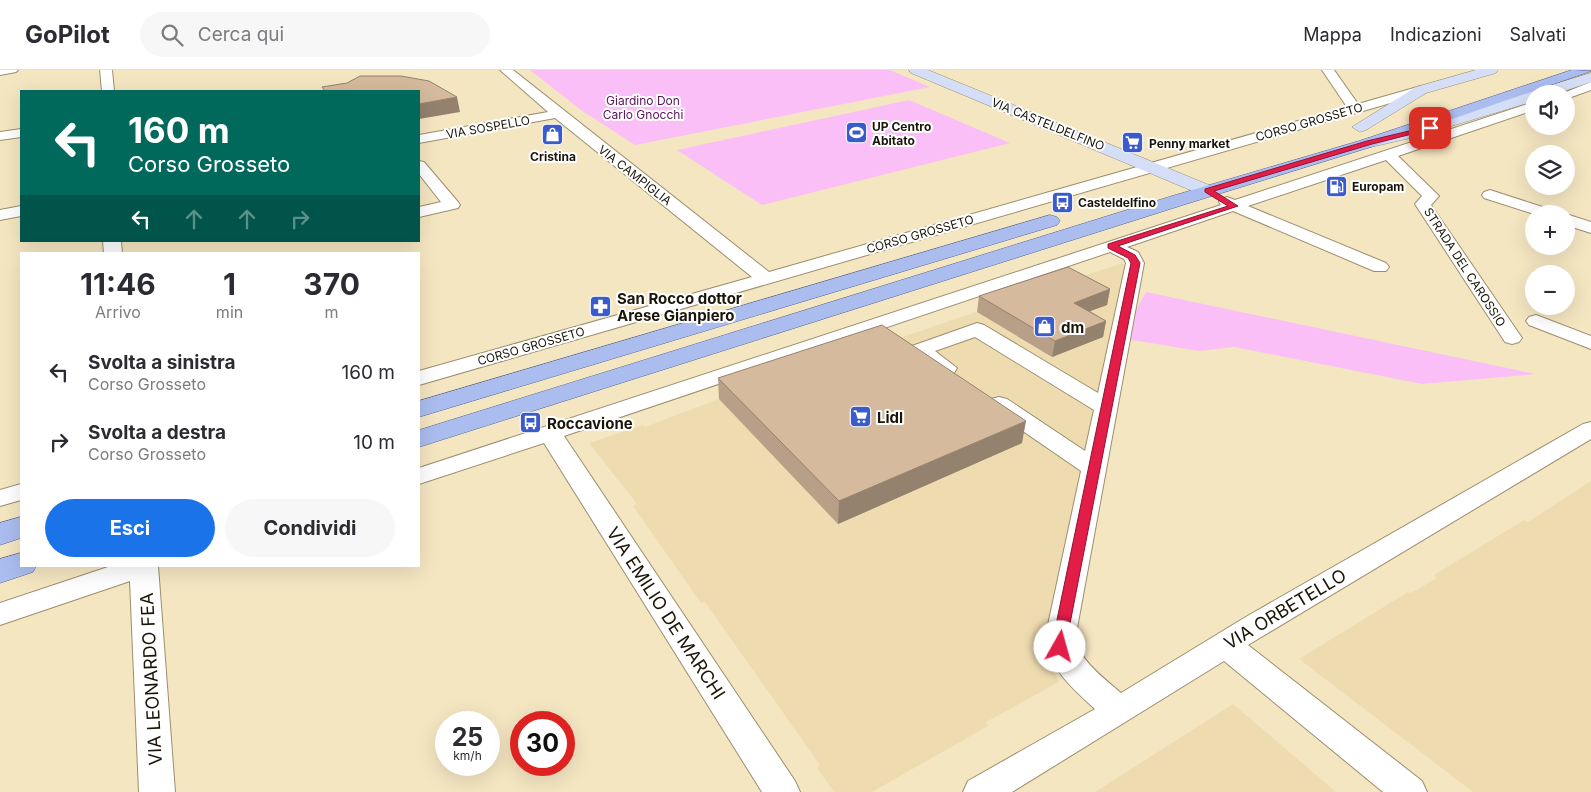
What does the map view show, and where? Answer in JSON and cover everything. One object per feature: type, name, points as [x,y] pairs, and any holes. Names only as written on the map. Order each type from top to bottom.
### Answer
[{"type":"main road","name":"VIA CASTELDELFINO","points":[[916,70],[1183,181],[1208,182]]},
{"type":"main road","name":"CORSO GROSSETO","points":[[1360,127],[1421,90],[1491,70]]},
{"type":"main road","points":[[1505,81],[1542,70]]},
{"type":"main road","points":[[1370,143],[1585,70]]},
{"type":"main road","points":[[1567,85],[1591,77]]},
{"type":"main road","points":[[420,439],[1208,182],[1414,133],[1525,99]]},
{"type":"main road","name":"CORSO GROSSETO","points":[[1341,133],[1414,110]]},
{"type":"main road","name":"CORSO GROSSETO","points":[[420,409],[1183,181]]},
{"type":"main road","points":[[0,534],[20,528]]},
{"type":"main road","points":[[0,571],[20,564]]},
{"type":"street","points":[[0,72],[12,70]]},
{"type":"street","points":[[106,70],[108,90]]},
{"type":"street","name":"VIA CAMPIGLIA","points":[[506,70],[558,114],[765,278]]},
{"type":"street","points":[[1328,70],[1355,109]]},
{"type":"street","points":[[1575,92],[1591,86]]},
{"type":"street","name":"CORSO GROSSETO","points":[[420,378],[1421,90]]},
{"type":"street","points":[[420,476],[1525,109]]},
{"type":"street","name":"VIA SOSPELLO","points":[[420,139],[558,114]]},
{"type":"street","points":[[0,136],[20,133]]},
{"type":"street","name":"STRADA DEL CAROSSIO","points":[[1389,155],[1431,196],[1423,204],[1512,338]]},
{"type":"street","points":[[420,166],[452,205],[420,212]]},
{"type":"street","name":"VIA CASTELDELFINO","points":[[1208,182],[1234,206],[1380,267]]},
{"type":"street","points":[[1490,194],[1525,206]]},
{"type":"street","points":[[0,215],[20,211]]},
{"type":"street","points":[[1575,222],[1591,228]]},
{"type":"street","points":[[1111,246],[1136,260],[1093,468],[1060,647],[1069,662],[1119,711]]},
{"type":"street","points":[[1536,321],[1591,343]]},
{"type":"street","points":[[960,378],[919,350],[977,329],[1106,408]]},
{"type":"street","points":[[985,395],[1093,468]]},
{"type":"street","name":"VIA ORBETELLO","points":[[982,792],[1119,711],[1225,644],[1591,429]]},
{"type":"street","name":"VIA EMILIO DE MARCHI","points":[[550,433],[782,792]]},
{"type":"street","points":[[0,498],[20,492]]},
{"type":"street","points":[[0,614],[141,567]]},
{"type":"street","name":"VIA LEONARDO FEA","points":[[144,567],[157,792]]},
{"type":"street","points":[[1225,644],[1408,792]]},
{"type":"shaded area","points":[[1122,263],[1126,266],[1044,651],[1059,682],[986,722],[988,726],[872,792],[834,792],[817,768],[820,765],[705,602],[701,603],[633,506],[637,504],[589,443],[643,425],[645,427],[719,399]]},
{"type":"shaded area","points":[[1591,481],[1591,792],[1473,792],[1299,659],[1408,592],[1411,593],[1437,578],[1434,575],[1524,520],[1528,522]]},
{"type":"shaded area","points":[[1233,704],[1336,792],[1095,792]]},
{"type":"green space","name":"Giardino Don Carlo Gnocchi","points":[[530,70],[890,70],[930,87],[635,145],[581,110]]},
{"type":"green space","points":[[909,100],[1010,143],[762,205],[677,150]]},
{"type":"green space","points":[[1146,292],[1536,374],[1422,384],[1234,347],[1199,351],[1120,338]]},
{"type":"building","points":[[360,76],[401,76],[429,81],[457,97],[420,104],[420,90],[324,90],[322,87],[347,83]]},
{"type":"building","points":[[1068,267],[1110,289],[1074,303],[1106,321],[1055,341],[979,296]]},
{"type":"building","name":"Lidl","points":[[882,325],[1026,421],[839,501],[718,378]]},
{"type":"place","name":"UP Centro Abitato","points":[[856,133]]},
{"type":"place","name":"Cristina","points":[[553,135]]},
{"type":"place","name":"Penny market","points":[[1133,143]]},
{"type":"place","name":"Europam","points":[[1336,186]]},
{"type":"place","name":"Casteldelfino","points":[[1062,202]]},
{"type":"place","name":"San Rocco dottor Arese Gianpiero","points":[[601,307]]},
{"type":"place","name":"dm","points":[[1045,327]]},
{"type":"place","name":"Lidl","points":[[861,417]]},
{"type":"place","name":"Roccavione","points":[[531,423]]},
{"type":"route","points":[[1060,647],[1093,468],[1136,260],[1132,256],[1111,246],[1234,206],[1208,191],[1370,143],[1430,128]]}]
